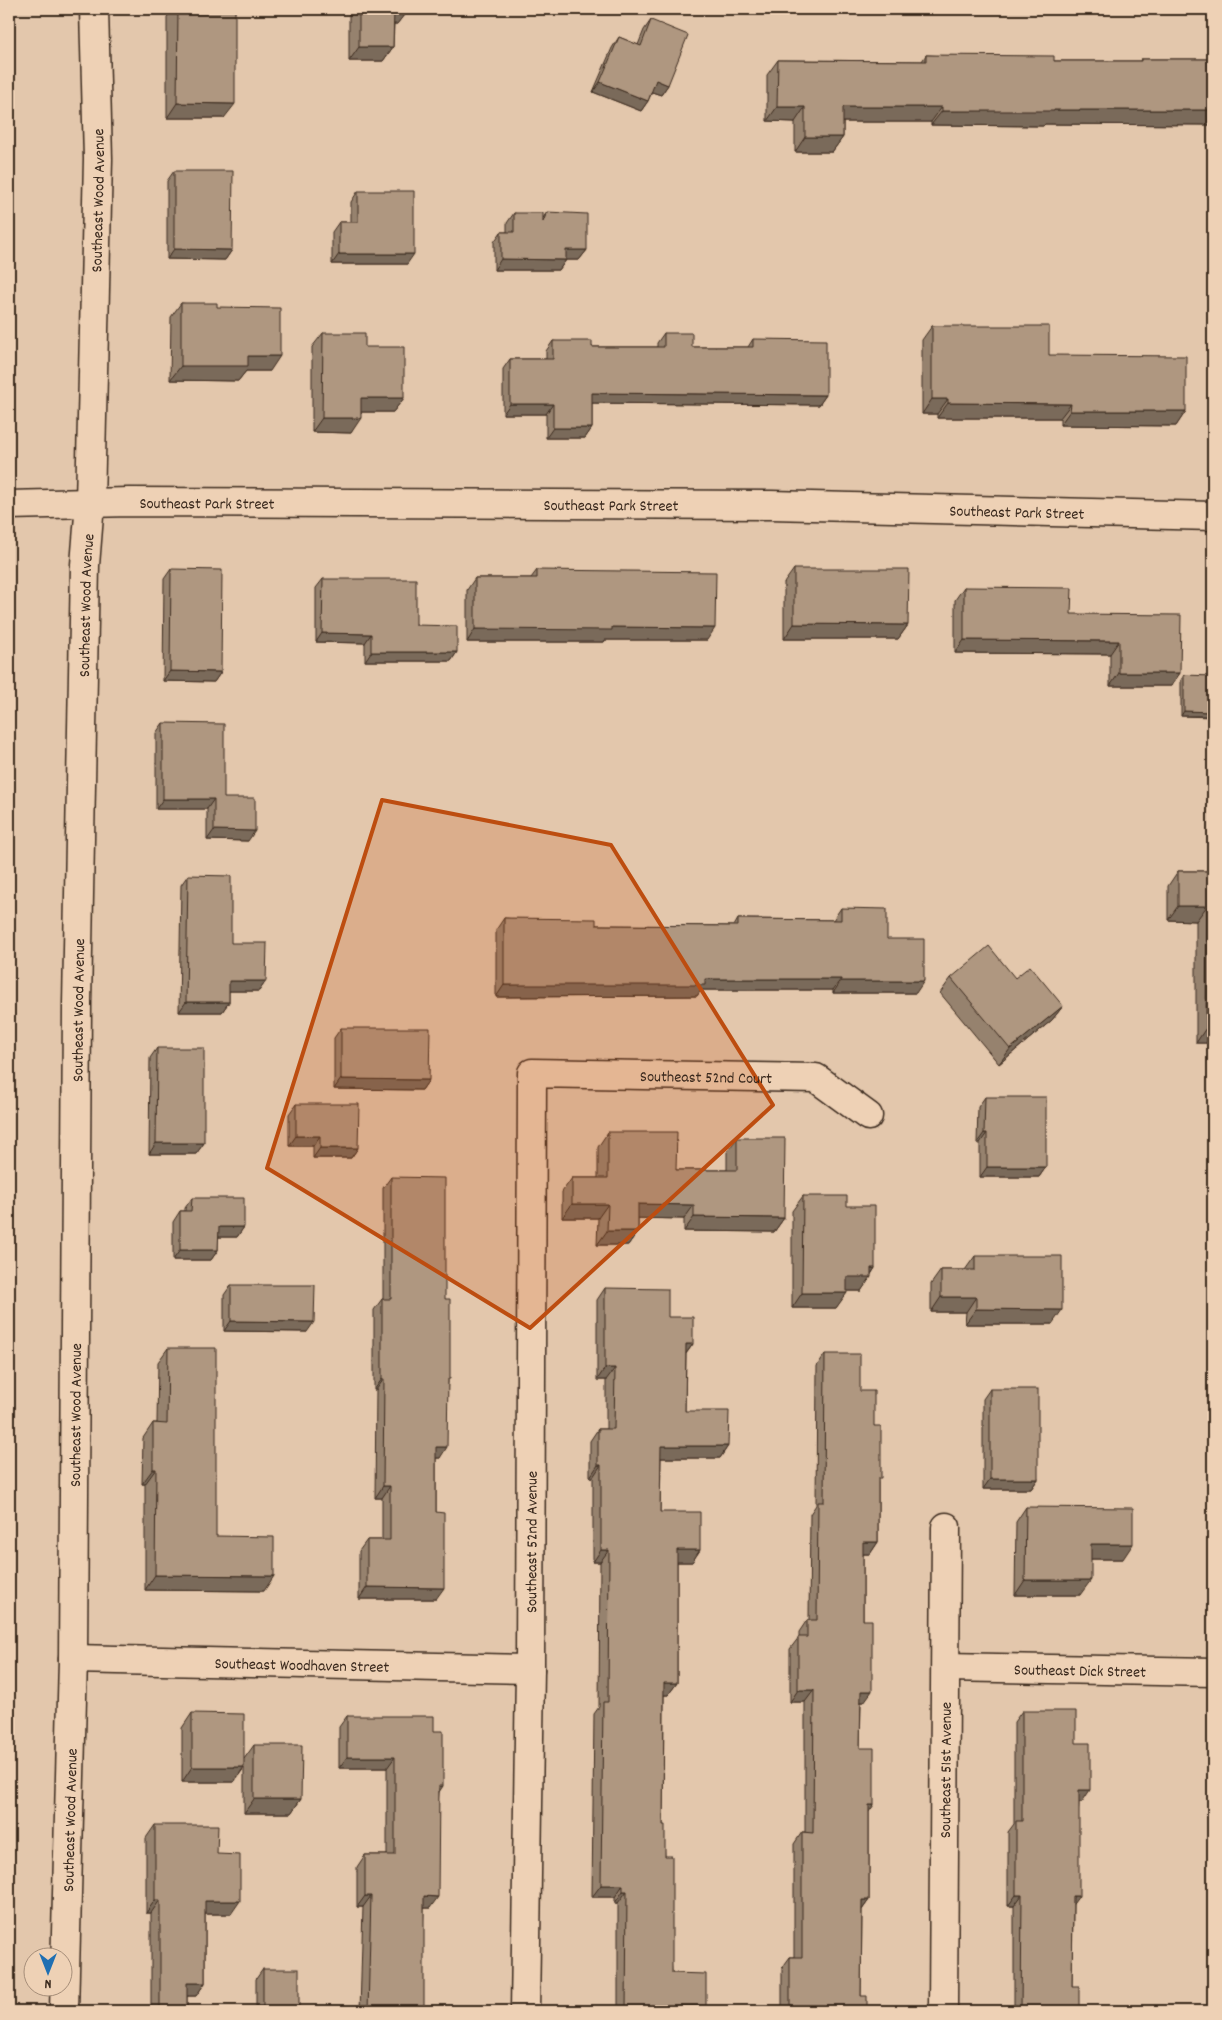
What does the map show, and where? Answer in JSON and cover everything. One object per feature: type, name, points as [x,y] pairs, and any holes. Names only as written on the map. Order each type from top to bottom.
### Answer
[{"type":"street","name":"Southeast Wood Avenue","points":[[64,2011],[73,1659],[77,1004],[85,565],[90,503],[98,158],[94,9]]},
{"type":"street","name":"Southeast Park Street","points":[[9,505],[90,503],[762,505],[1213,516]]},
{"type":"street","name":"Southeast 52nd Court","points":[[532,1073],[816,1078],[868,1116]]},
{"type":"street","name":"Southeast 52nd Avenue","points":[[524,2011],[530,1668],[532,1073]]},
{"type":"street","name":"Southeast 51st Avenue","points":[[943,2011],[946,1527]]},
{"type":"street","name":"Southeast Woodhaven Street","points":[[73,1659],[530,1668]]},
{"type":"street","name":"Southeast Dick Street","points":[[946,1667],[1213,1672]]},
{"type":"highlighted area","points":[[382,800],[611,845],[773,1105],[530,1328],[267,1168]]},
{"type":"building","points":[[178,9],[235,9],[235,104],[177,103]]},
{"type":"building","points":[[359,9],[408,9],[394,10],[393,47],[359,47]]},
{"type":"building","points":[[651,20],[688,35],[668,85],[656,80],[648,101],[600,82],[619,37],[641,46]]},
{"type":"building","points":[[926,55],[1054,56],[1054,61],[1213,59],[1213,110],[942,111],[942,107],[843,107],[843,137],[805,137],[805,107],[777,107],[778,60],[926,61]]},
{"type":"building","points":[[174,171],[233,171],[232,250],[174,249]]},
{"type":"building","points":[[358,191],[414,191],[414,254],[339,254],[339,222],[358,222]]},
{"type":"building","points":[[547,212],[587,214],[587,250],[566,250],[566,260],[501,259],[501,232],[514,232],[514,213],[543,213],[543,222]]},
{"type":"building","points":[[181,303],[217,303],[217,307],[280,308],[280,356],[248,356],[248,366],[181,366]]},
{"type":"building","points":[[932,326],[1049,326],[1049,355],[1186,356],[1186,411],[1070,411],[1071,404],[948,403],[948,399],[932,399]]},
{"type":"building","points":[[323,333],[365,333],[365,347],[404,347],[404,398],[361,398],[361,418],[322,418]]},
{"type":"building","points":[[664,333],[692,333],[692,347],[753,347],[753,339],[826,340],[826,395],[592,393],[592,428],[553,428],[553,404],[510,404],[510,359],[553,359],[553,341],[592,341],[592,347],[664,347]]},
{"type":"building","points":[[171,569],[222,570],[221,672],[170,671]]},
{"type":"building","points":[[794,569],[909,569],[908,625],[794,624]]},
{"type":"building","points":[[537,570],[716,572],[715,628],[612,627],[612,630],[475,629],[475,578],[537,578]]},
{"type":"building","points":[[323,579],[416,579],[416,625],[457,626],[457,652],[371,652],[371,634],[322,633]]},
{"type":"building","points":[[964,587],[1072,588],[1071,614],[1181,615],[1180,673],[1119,673],[1119,641],[964,640]]},
{"type":"building","points":[[1184,675],[1213,676],[1213,712],[1184,711]]},
{"type":"building","points":[[163,723],[224,724],[224,798],[255,798],[255,831],[214,830],[214,799],[163,799]]},
{"type":"building","points":[[1178,871],[1213,871],[1213,1028],[1206,1028],[1207,906],[1178,906]]},
{"type":"building","points":[[188,875],[231,876],[231,943],[267,943],[266,981],[229,981],[229,1002],[186,1002]]},
{"type":"building","points":[[841,908],[887,909],[887,939],[924,939],[924,981],[705,979],[705,985],[504,985],[504,918],[596,919],[596,925],[738,926],[738,919],[841,920]]},
{"type":"building","points":[[989,946],[1015,978],[1030,966],[1063,1006],[1010,1049],[951,978]]},
{"type":"building","points":[[341,1028],[430,1028],[429,1080],[341,1079]]},
{"type":"building","points":[[157,1048],[204,1048],[204,1143],[156,1143]]},
{"type":"building","points":[[985,1097],[1046,1097],[1046,1167],[987,1167],[987,1133],[984,1133]]},
{"type":"building","points":[[296,1104],[359,1104],[358,1148],[320,1148],[320,1136],[296,1136]]},
{"type":"building","points":[[608,1132],[677,1132],[676,1170],[737,1170],[737,1138],[785,1138],[784,1218],[694,1217],[694,1205],[638,1204],[638,1231],[607,1231],[608,1204],[572,1204],[572,1178],[608,1178]]},
{"type":"building","points":[[391,1177],[445,1178],[445,1299],[450,1299],[450,1379],[448,1379],[447,1447],[436,1447],[436,1512],[444,1513],[444,1588],[367,1587],[367,1540],[390,1540],[390,1486],[383,1486],[384,1379],[382,1379],[382,1299],[391,1299]]},
{"type":"building","points":[[803,1196],[847,1196],[847,1206],[875,1206],[875,1268],[871,1268],[871,1277],[847,1277],[847,1293],[802,1293]]},
{"type":"building","points":[[192,1198],[244,1198],[244,1227],[219,1227],[218,1250],[180,1250],[180,1211],[191,1211]]},
{"type":"building","points":[[975,1256],[1062,1256],[1062,1310],[976,1309],[976,1297],[941,1297],[941,1270],[975,1270]]},
{"type":"building","points":[[231,1285],[315,1285],[314,1322],[231,1321]]},
{"type":"building","points":[[605,1288],[668,1289],[668,1317],[693,1317],[693,1344],[686,1344],[685,1411],[729,1411],[728,1446],[661,1446],[660,1512],[700,1512],[700,1550],[677,1550],[677,1683],[664,1683],[663,1825],[665,1825],[665,1856],[672,1856],[672,1973],[706,1974],[706,2006],[669,2006],[669,2011],[626,2011],[627,1891],[623,1891],[623,1885],[601,1885],[603,1702],[608,1702],[609,1550],[601,1550],[601,1465],[598,1465],[598,1429],[614,1429],[615,1368],[605,1368]]},
{"type":"building","points":[[168,1348],[216,1348],[216,1536],[274,1537],[274,1576],[155,1575],[156,1469],[153,1469],[153,1423],[167,1424]]},
{"type":"building","points":[[825,1354],[860,1354],[860,1391],[874,1391],[874,1426],[881,1426],[881,1478],[878,1478],[878,1542],[863,1542],[863,1620],[872,1620],[872,1691],[861,1691],[860,1748],[874,1748],[874,1805],[869,1805],[869,1900],[862,1900],[861,1996],[867,1996],[867,2011],[790,2011],[790,1957],[802,1957],[802,1832],[813,1833],[814,1690],[798,1690],[798,1637],[807,1637],[807,1620],[817,1620],[818,1502],[824,1502]]},
{"type":"building","points":[[990,1389],[1038,1389],[1038,1479],[990,1479]]},
{"type":"building","points":[[1026,1507],[1133,1508],[1133,1544],[1091,1544],[1091,1580],[1025,1580]]},
{"type":"building","points":[[1022,1711],[1076,1711],[1076,1743],[1090,1743],[1090,1790],[1079,1790],[1079,1896],[1073,1896],[1072,1986],[1079,1986],[1079,2011],[1021,2011],[1022,1895],[1016,1895],[1016,1821],[1022,1821]]},
{"type":"building","points":[[192,1713],[244,1714],[244,1767],[192,1767]]},
{"type":"building","points":[[347,1716],[434,1716],[434,1731],[443,1731],[443,1786],[439,1786],[438,1897],[424,1896],[424,2006],[419,2006],[419,2011],[368,2011],[371,1896],[365,1896],[365,1855],[395,1855],[395,1757],[347,1757]]},
{"type":"building","points":[[254,1745],[302,1745],[301,1799],[254,1799]]},
{"type":"building","points":[[155,1825],[218,1825],[217,1854],[240,1855],[240,1901],[205,1901],[205,1983],[187,1983],[187,2011],[160,2011],[160,1900],[155,1900]]},
{"type":"building","points":[[263,1969],[299,1969],[299,2011],[263,2011]]}]
